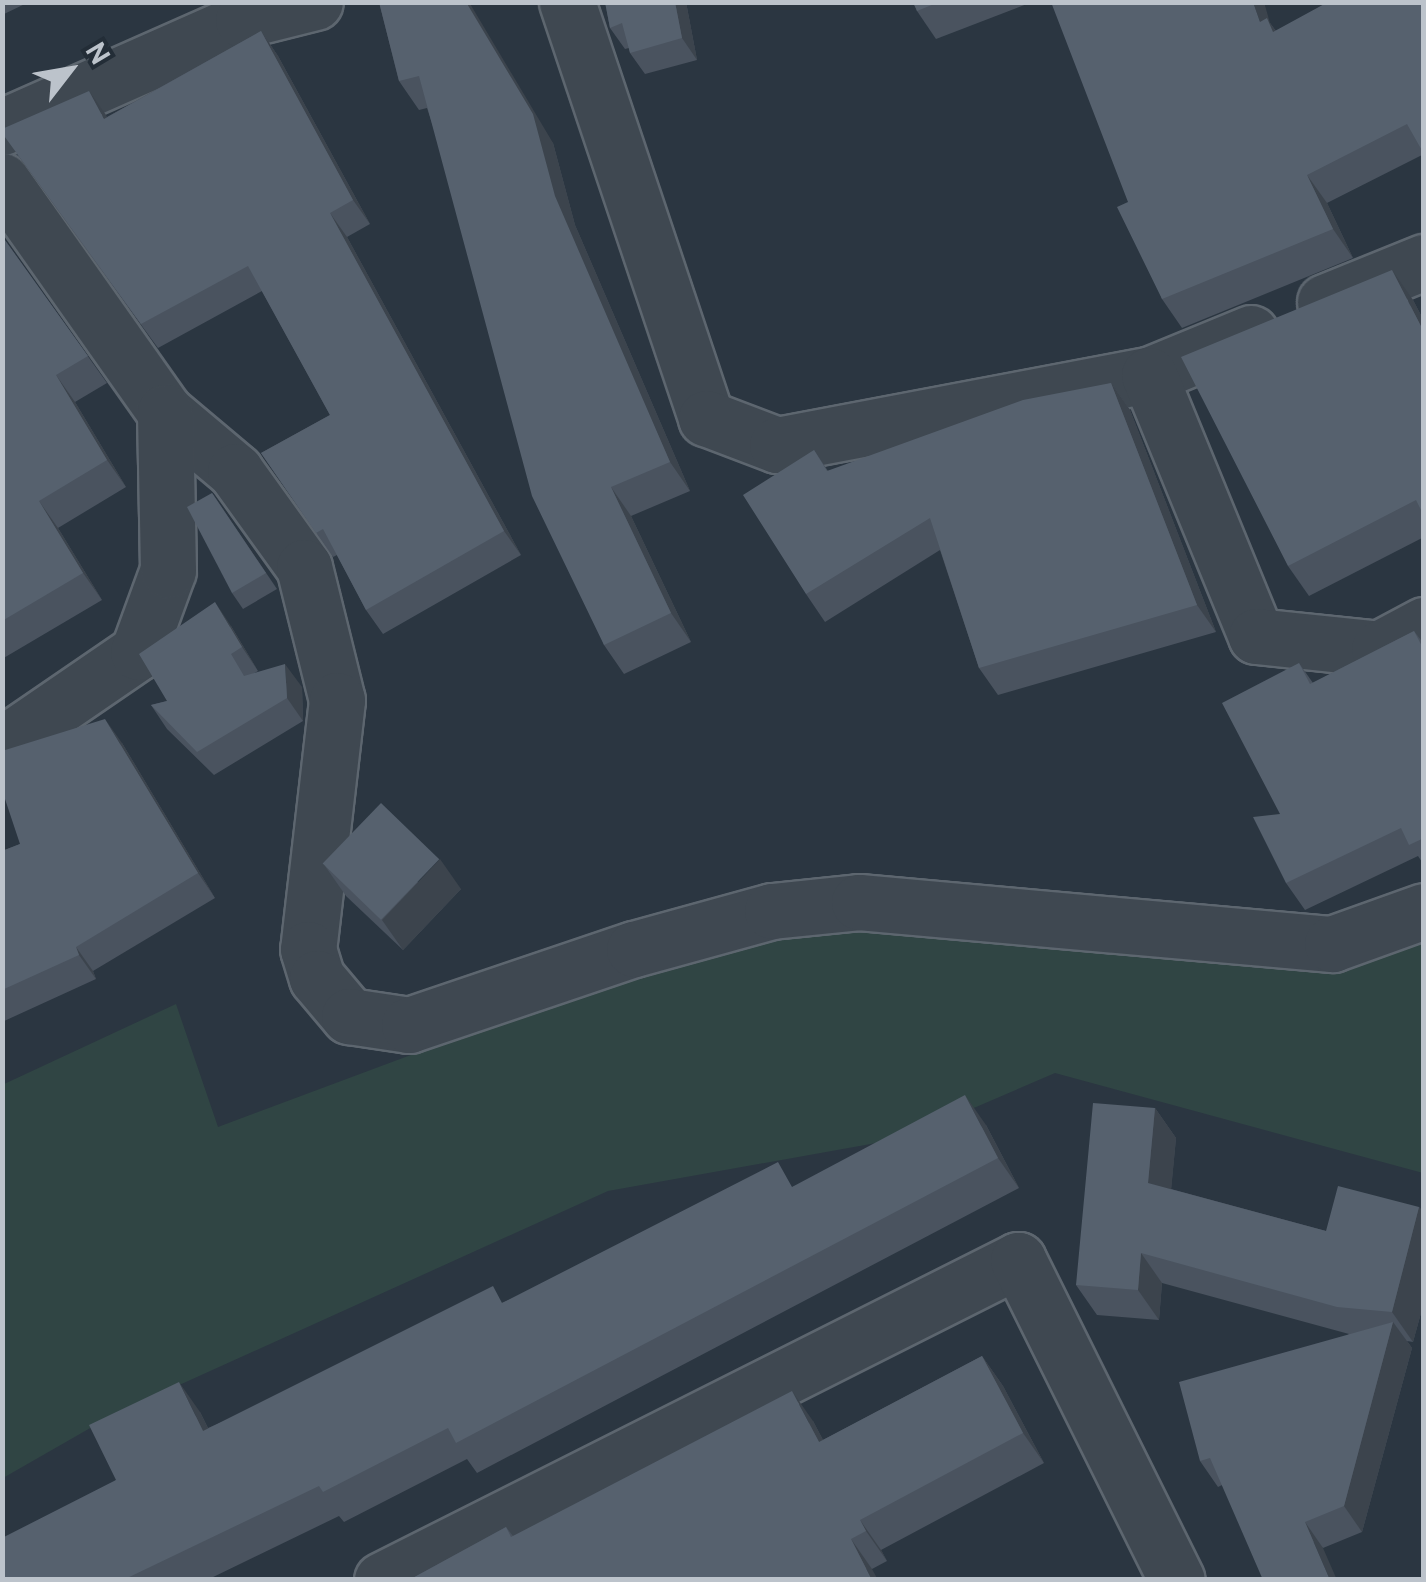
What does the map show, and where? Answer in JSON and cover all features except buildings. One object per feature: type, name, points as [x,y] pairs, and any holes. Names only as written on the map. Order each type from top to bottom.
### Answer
[{"type":"street","points":[[2,126],[243,20],[315,2]]},
{"type":"street","points":[[567,2],[706,418],[777,444],[1149,376],[1424,262]]},
{"type":"street","points":[[2,182],[166,412],[277,519],[325,630],[337,700],[308,948],[316,978],[349,1016],[409,1025],[634,948],[772,911],[859,902],[1332,944],[1424,910]]},
{"type":"street","points":[[1149,376],[1256,636],[1379,649],[1424,625]]},
{"type":"street","points":[[2,745],[138,652],[168,570],[166,412]]},
{"type":"street","points":[[382,1580],[1018,1260],[1177,1580]]},
{"type":"green space","points":[[1423,921],[1423,1173],[1055,1073],[904,1138],[608,1191],[113,1415],[3,1478],[2,1085],[176,1004],[218,1127],[451,1040],[710,925]]}]
